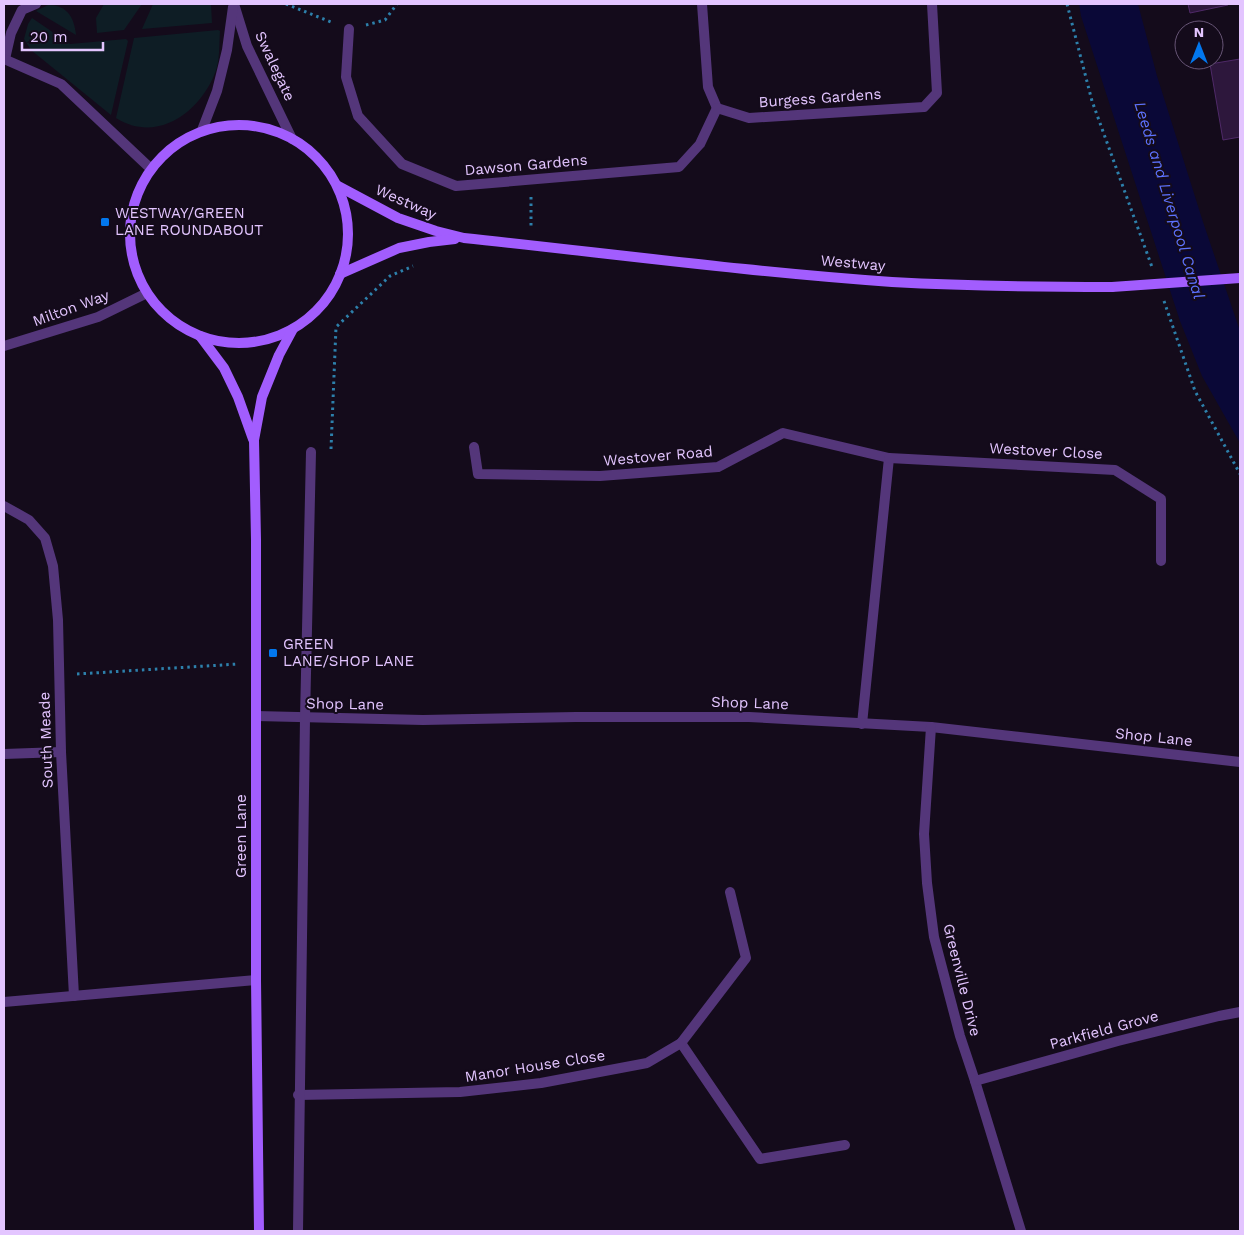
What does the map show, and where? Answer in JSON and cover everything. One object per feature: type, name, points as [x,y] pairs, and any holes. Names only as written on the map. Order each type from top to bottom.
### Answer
[{"type":"main road","points":[[242,124],[272,128],[303,144],[324,163],[338,186],[346,206],[349,231],[345,264],[334,288],[318,310],[293,329],[270,339],[245,343],[223,342],[200,336],[181,327],[160,310],[147,293],[135,269],[129,239],[131,211],[139,188],[150,168],[173,146],[202,130],[242,124]]},
{"type":"main road","name":"Westway","points":[[338,186],[398,218],[464,238],[752,269],[893,282],[1040,287],[1112,287],[1240,278]]},
{"type":"main road","name":"Westway","points":[[340,274],[399,248],[464,238]]},
{"type":"main road","name":"Green Lane","points":[[259,1231],[254,440],[262,396],[279,355],[293,329]]},
{"type":"main road","name":"Green Lane","points":[[200,336],[224,368],[238,397],[254,440]]},
{"type":"street","points":[[36,4],[22,10],[11,33],[4,59],[61,84],[150,168]]},
{"type":"street","name":"Swalegate","points":[[202,130],[218,92],[234,4]]},
{"type":"street","name":"Swalegate","points":[[234,4],[247,46],[292,139]]},
{"type":"street","points":[[702,4],[708,86],[717,108]]},
{"type":"street","name":"Burgess Gardens","points":[[717,108],[749,118],[924,107],[937,93],[932,4]]},
{"type":"street","name":"Dawson Gardens","points":[[349,29],[346,77],[358,116],[402,164],[456,186],[679,167],[700,144],[717,108]]},
{"type":"street","name":"Milton Way","points":[[4,346],[98,317],[147,293]]},
{"type":"street","name":"Westover Road","points":[[474,447],[478,474],[600,476],[718,467],[782,433],[889,458]]},
{"type":"street","points":[[298,1231],[298,1095],[312,452]]},
{"type":"street","points":[[862,724],[889,458]]},
{"type":"street","name":"Westover Close","points":[[889,458],[1114,470],[1161,499],[1161,562]]},
{"type":"street","name":"South Meade","points":[[4,506],[29,520],[45,538],[53,566],[58,620],[61,752],[74,996]]},
{"type":"street","name":"Shop Lane","points":[[256,716],[424,720],[576,717],[749,717],[931,727],[1240,762]]},
{"type":"street","name":"Greenville Drive","points":[[931,727],[924,834],[928,892],[934,937],[960,1036],[1021,1231]]},
{"type":"street","points":[[4,754],[61,752]]},
{"type":"street","name":"Manor House Close","points":[[298,1095],[460,1092],[541,1083],[647,1063],[681,1043],[746,958],[730,892]]},
{"type":"street","points":[[4,1002],[256,980]]},
{"type":"street","name":"Parkfield Grove","points":[[975,1080],[1118,1041],[1240,1012]]},
{"type":"street","points":[[681,1043],[760,1159],[845,1145]]},
{"type":"path","points":[[1067,4],[1092,101],[1155,275]]},
{"type":"path","points":[[530,179],[532,245]]},
{"type":"path","points":[[312,452],[330,451],[336,327],[390,276],[416,265]]},
{"type":"path","points":[[1162,294],[1194,391],[1240,474]]},
{"type":"path","points":[[59,675],[256,662]]},
{"type":"shaded area","points":[[104,4],[142,4],[124,30],[97,33],[96,18]]},
{"type":"shaded area","points":[[153,4],[211,4],[212,23],[142,29]]},
{"type":"shaded area","points":[[48,5],[60,7],[68,13],[76,35],[36,11]]},
{"type":"shaded area","points":[[32,18],[70,44],[126,39],[128,41],[111,115],[31,50],[24,39],[28,24]]},
{"type":"shaded area","points":[[220,31],[219,53],[215,73],[199,100],[188,111],[175,120],[147,127],[131,125],[116,118],[134,38]]},
{"type":"water","name":"Leeds and Liverpool Canal","points":[[1079,4],[1138,4],[1157,76],[1240,331],[1240,443],[1202,376],[1180,321],[1081,16]]},
{"type":"building","points":[[1188,4],[1228,4],[1228,5],[1190,13]]},
{"type":"building","points":[[1240,59],[1240,137],[1223,140],[1211,70],[1224,70],[1224,62]]},
{"type":"place","name":"WESTWAY/GREEN LANE ROUNDABOUT","points":[[105,222]]},
{"type":"place","name":"GREEN LANE/SHOP LANE","points":[[273,653]]}]
